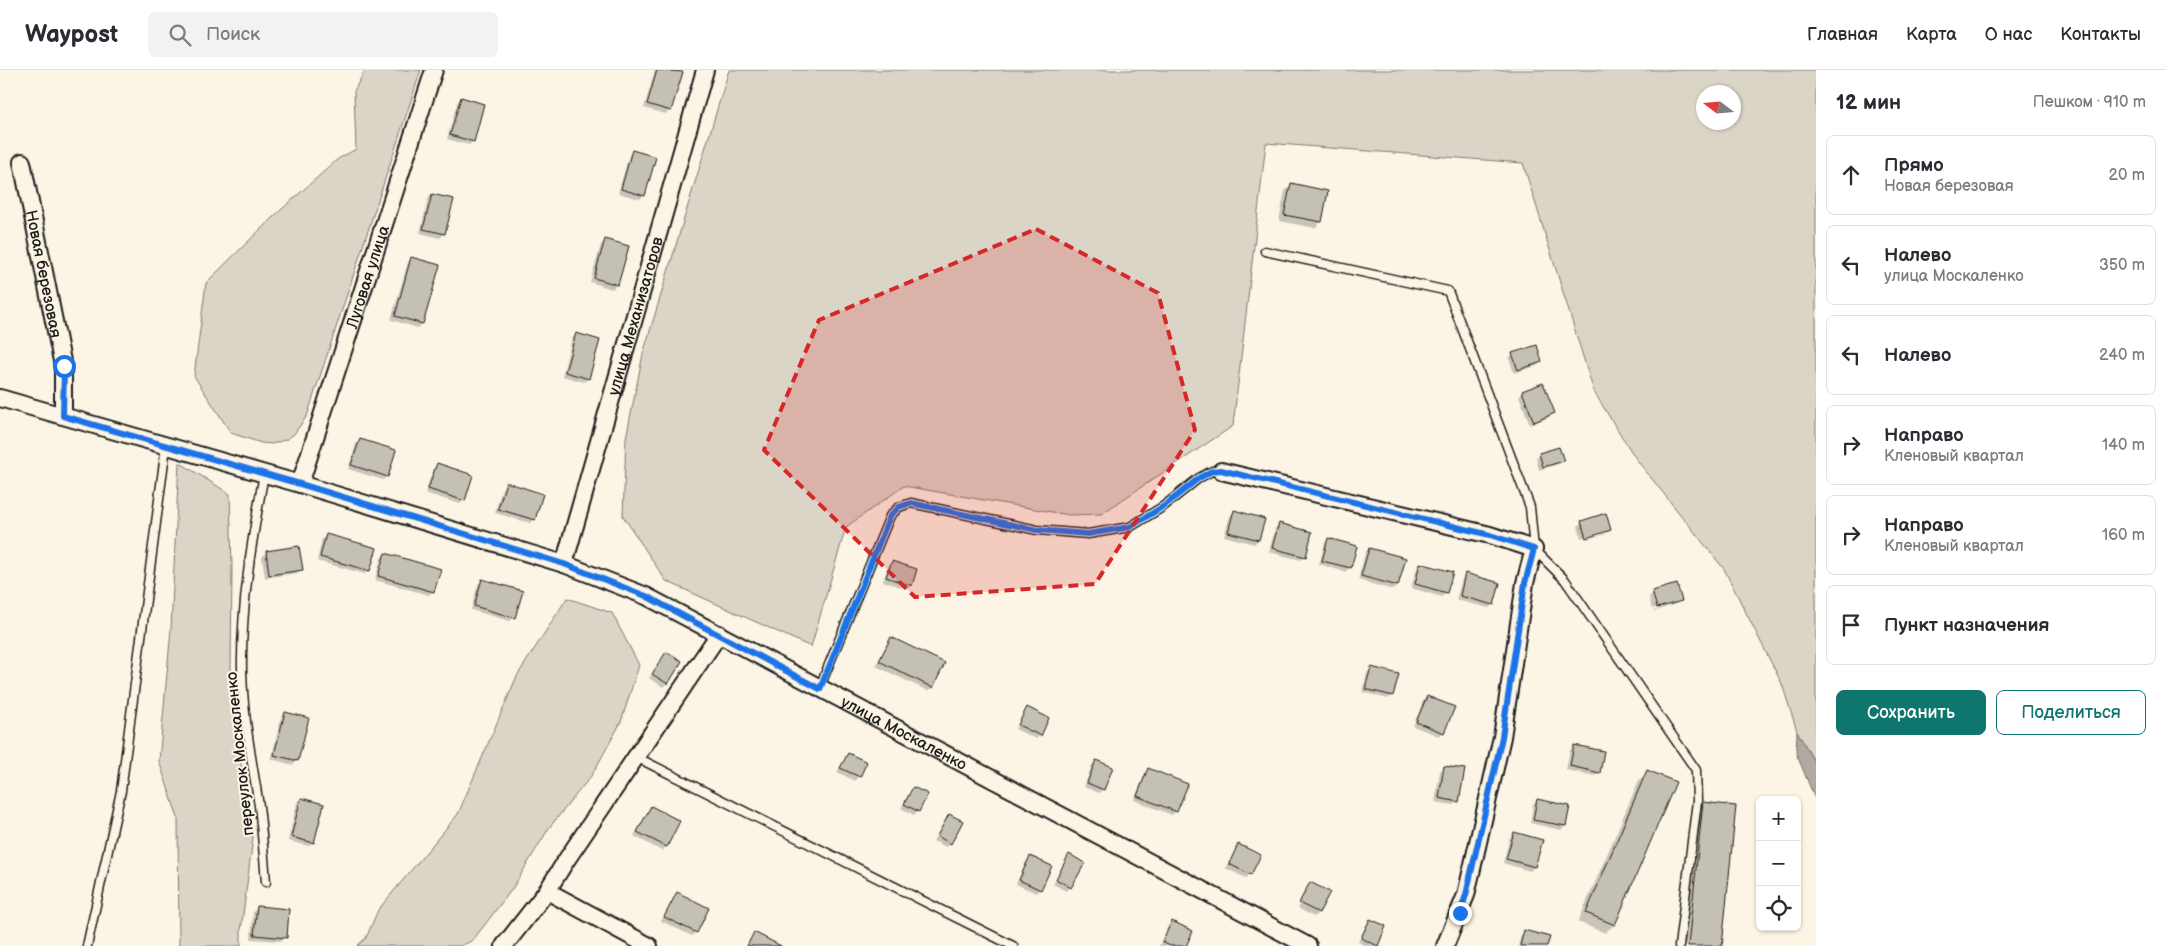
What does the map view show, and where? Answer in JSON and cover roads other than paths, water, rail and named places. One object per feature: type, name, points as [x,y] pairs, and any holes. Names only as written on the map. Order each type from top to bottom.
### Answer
[{"type":"street","name":"Луговая улица","points":[[300,484],[434,70]]},
{"type":"street","name":"улица Механизаторов","points":[[564,564],[705,70]]},
{"type":"street","name":"Новая березовая","points":[[22,162],[64,366],[63,416]]},
{"type":"street","name":"улица Москаленко","points":[[0,398],[300,484],[564,564],[646,596],[1308,946]]},
{"type":"street","points":[[1221,470],[1490,535],[1534,549],[1525,583],[1502,737],[1466,895],[1445,946]]},
{"type":"street","points":[[504,946],[547,891],[719,634]]},
{"type":"street","points":[[547,891],[649,946]]},
{"type":"lane","points":[[1265,251],[1448,291],[1530,507],[1534,549],[1565,580],[1696,770],[1697,802],[1679,946]]},
{"type":"lane","points":[[87,946],[121,791],[166,446]]},
{"type":"lane","points":[[820,689],[890,516],[899,507],[911,503],[1037,530],[1088,534],[1130,527],[1164,506],[1199,478],[1212,471],[1221,470]]},
{"type":"lane","name":"переулок Москаленко","points":[[264,474],[250,546],[244,614],[242,671],[266,882]]},
{"type":"lane","points":[[636,756],[1012,946]]}]
